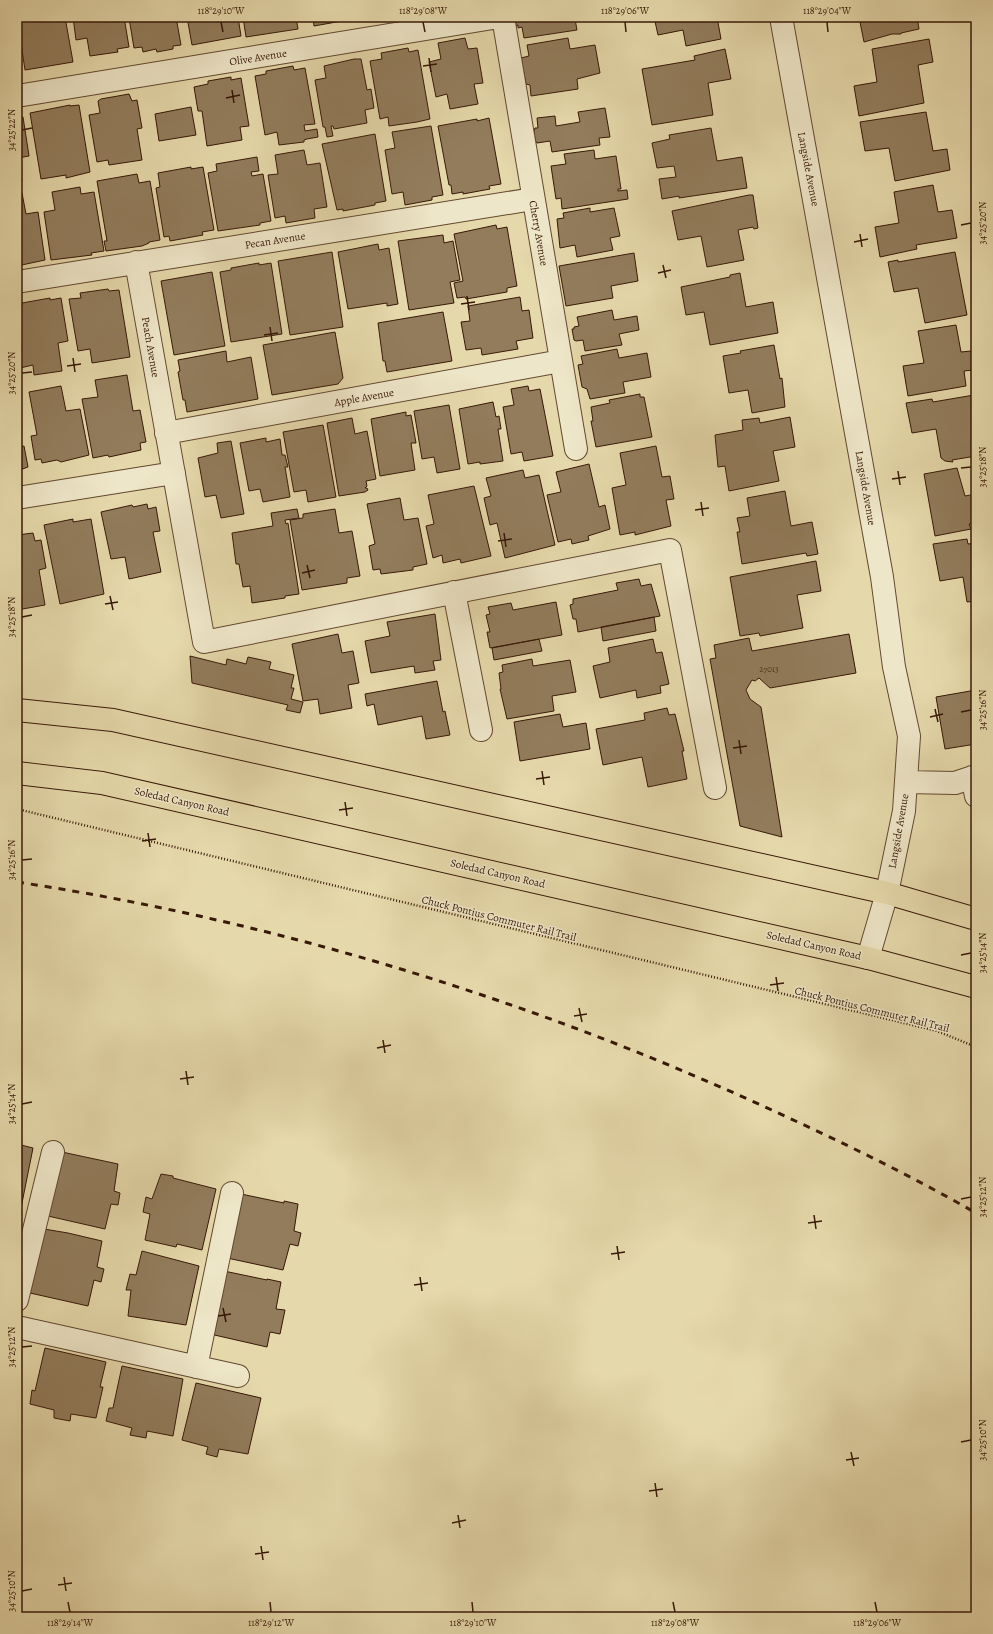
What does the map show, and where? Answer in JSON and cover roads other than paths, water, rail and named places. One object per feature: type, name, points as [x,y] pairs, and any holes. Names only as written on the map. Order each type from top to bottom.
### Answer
[{"type":"main road","points":[[17,710],[113,720],[887,893],[976,919]]},
{"type":"main road","name":"Soledad Canyon Road","points":[[17,773],[102,783],[868,958],[976,987]]},
{"type":"street","name":"Olive Avenue","points":[[17,96],[499,17]]},
{"type":"street","name":"Cherry Avenue","points":[[503,17],[576,449]]},
{"type":"street","name":"Langside Avenue","points":[[781,17],[882,577],[894,666],[909,736],[904,811],[887,893],[868,958]]},
{"type":"street","name":"Pecan Avenue","points":[[17,282],[533,199]]},
{"type":"street","name":"Peach Avenue","points":[[136,262],[204,642],[454,592]]},
{"type":"street","name":"Apple Avenue","points":[[166,433],[561,361]]},
{"type":"street","points":[[17,498],[174,473]]},
{"type":"street","points":[[481,730],[454,592],[670,550],[715,788]]},
{"type":"street","points":[[906,782],[975,783]]},
{"type":"street","points":[[17,1300],[53,1152]]},
{"type":"street","points":[[196,1367],[232,1193]]},
{"type":"street","points":[[17,1327],[238,1376]]},
{"type":"railway","points":[[17,882],[117,899],[216,920],[314,944],[411,972],[508,1004],[603,1039],[697,1077],[789,1118],[883,1163],[976,1213]]}]
